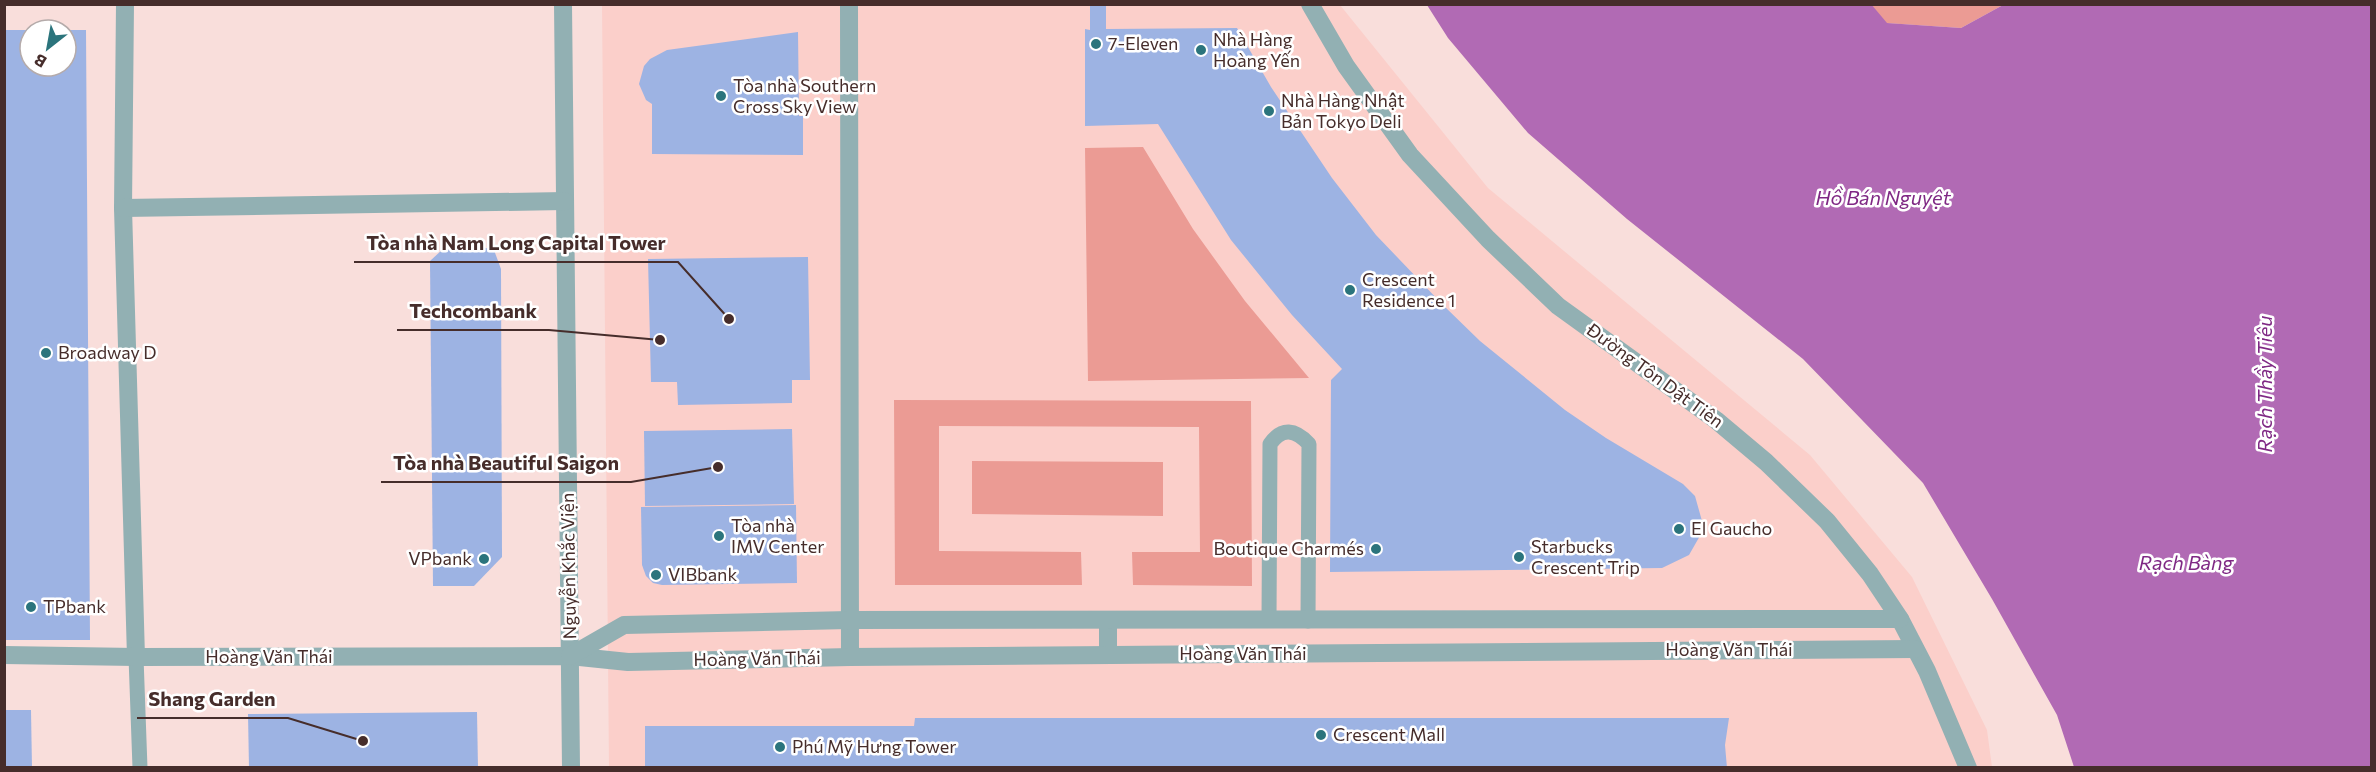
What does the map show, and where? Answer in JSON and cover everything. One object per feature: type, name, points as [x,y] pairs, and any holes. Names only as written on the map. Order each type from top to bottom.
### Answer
[{"type":"street","points":[[125,4],[123,208],[136,657]]},
{"type":"street","name":"Nguyễn Khắc Viện","points":[[563,4],[571,768]]},
{"type":"street","points":[[849,4],[850,657]]},
{"type":"street","name":"Đường Tôn Dật Tiên","points":[[1310,4],[1346,66],[1410,154],[1488,239],[1558,306],[1716,420],[1766,462],[1827,521],[1870,574],[1900,619],[1965,756],[1968,768]]},
{"type":"street","points":[[123,208],[565,201]]},
{"type":"street","name":"Hoàng Văn Thái","points":[[570,656],[624,624],[849,620],[1900,619]]},
{"type":"street","points":[[1108,621],[1108,655]]},
{"type":"street","name":"Hoàng Văn Thái","points":[[4,655],[570,656],[628,662],[850,657],[1916,649]]},
{"type":"lane","points":[[1269,620],[1270,444],[1276,435],[1288,431],[1300,435],[1309,444],[1308,621]]},
{"type":"lane","points":[[136,657],[140,768]]},
{"type":"shaded area","points":[[602,5],[1340,5],[1488,188],[1810,455],[1912,577],[1987,730],[1992,767],[609,767]]},
{"type":"shaded area","points":[[1871,5],[2003,5],[1961,28],[1886,23]]},
{"type":"shaded area","points":[[1143,147],[1193,229],[1245,301],[1309,378],[1088,381],[1085,148]]},
{"type":"shaded area","points":[[894,400],[1251,401],[1252,586],[1133,585],[1132,552],[1200,552],[1199,427],[939,426],[939,551],[1081,552],[1082,585],[895,585]]},
{"type":"shaded area","points":[[972,461],[1163,462],[1163,516],[972,514]]},
{"type":"water","points":[[1871,4],[1887,23],[1961,28],[2003,5],[2371,5],[2371,767],[2074,767],[2057,715],[1923,483],[1803,359],[1627,219],[1528,133],[1448,38],[1427,5]]},
{"type":"building","name":"Crescent Residence 1","points":[[1090,4],[1106,4],[1106,29],[1237,28],[1271,87],[1332,178],[1376,235],[1443,305],[1480,341],[1565,410],[1606,438],[1683,484],[1695,496],[1702,521],[1701,534],[1689,555],[1662,568],[1330,572],[1331,380],[1342,369],[1292,315],[1231,240],[1158,124],[1085,126],[1085,29],[1090,30]]},
{"type":"building","name":"Broadway D","points":[[4,30],[18,30],[18,78],[78,78],[78,30],[86,30],[90,640],[4,640]]},
{"type":"building","name":"Tòa nhà Southern Cross Sky View","points":[[798,32],[799,116],[803,116],[803,155],[652,154],[652,104],[646,100],[639,84],[644,66],[650,59],[667,50]]},
{"type":"building","points":[[478,246],[494,250],[501,269],[502,557],[474,586],[433,586],[430,261],[443,249]]},
{"type":"building","points":[[808,257],[810,380],[792,380],[792,403],[678,405],[677,382],[651,382],[648,259]]},
{"type":"building","points":[[792,429],[794,504],[645,506],[644,431]]},
{"type":"building","name":"Tòa nhà IMV Center","points":[[796,505],[797,583],[662,585],[653,583],[646,576],[642,565],[641,507]]},
{"type":"building","points":[[4,710],[31,710],[32,768],[4,768]]},
{"type":"building","points":[[477,712],[478,768],[249,768],[248,714]]},
{"type":"building","name":"Crescent Mall","points":[[915,718],[1729,718],[1725,745],[1727,768],[645,768],[645,726],[914,726]]},
{"type":"place","name":"7-Eleven","points":[[1096,44]]},
{"type":"place","name":"Nhà Hàng Hoàng Yến","points":[[1201,50]]},
{"type":"place","name":"Tòa nhà Southern Cross Sky View","points":[[721,96]]},
{"type":"place","name":"Nhà Hàng Nhật Bản Tokyo Deli","points":[[1269,111]]},
{"type":"place","name":"Crescent Residence 1","points":[[1350,290]]},
{"type":"place","name":"Tòa nhà Nam Long Capital Tower","points":[[729,319]]},
{"type":"place","name":"Techcombank","points":[[660,340]]},
{"type":"place","name":"Broadway D","points":[[46,353]]},
{"type":"place","name":"Tòa nhà Beautiful Saigon","points":[[718,467]]},
{"type":"place","name":"El Gaucho","points":[[1679,529]]},
{"type":"place","name":"Tòa nhà IMV Center","points":[[719,536]]},
{"type":"place","name":"Boutique Charmés","points":[[1376,549]]},
{"type":"place","name":"Starbucks Crescent Trip","points":[[1519,557]]},
{"type":"place","name":"VPbank","points":[[484,559]]},
{"type":"place","name":"VIBbank","points":[[656,575]]},
{"type":"place","name":"TPbank","points":[[31,607]]},
{"type":"place","name":"Crescent Mall","points":[[1321,735]]},
{"type":"place","name":"Shang Garden","points":[[363,741]]},
{"type":"place","name":"Phú Mỹ Hưng Tower","points":[[780,747]]},
{"type":"water label","name":"Hồ Bán Nguyệt","points":[[1883,198]]},
{"type":"water label","name":"Rạch Thầy Tiêu","points":[[2265,384]]},
{"type":"water label","name":"Rạch Bàng","points":[[2186,563]]}]
